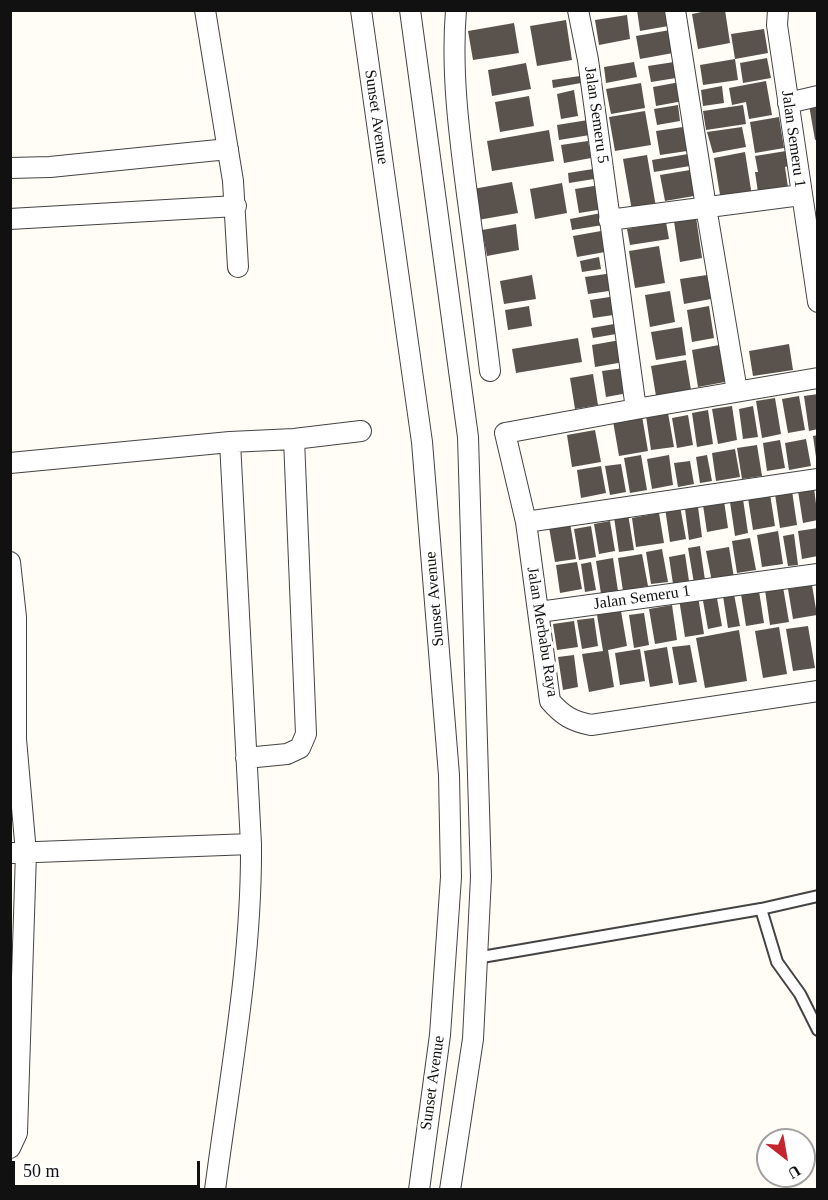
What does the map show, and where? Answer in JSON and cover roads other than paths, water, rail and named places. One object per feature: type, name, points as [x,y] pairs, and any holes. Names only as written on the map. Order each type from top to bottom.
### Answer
[{"type":"street","points":[[205,10],[236,206],[238,267]]},
{"type":"street","name":"Sunset Avenue","points":[[361,10],[422,442],[449,775],[451,877],[440,1035],[419,1190]]},
{"type":"street","name":"Sunset Avenue","points":[[410,10],[468,437],[481,877],[473,1040],[450,1190]]},
{"type":"street","points":[[456,10],[454,43],[461,142],[490,372]]},
{"type":"street","name":"Jalan Semeru 5","points":[[578,10],[588,60],[636,410]]},
{"type":"street","points":[[675,10],[737,391]]},
{"type":"street","name":"Jalan Semeru 1","points":[[778,10],[777,25],[788,103],[806,190],[818,302]]},
{"type":"street","points":[[788,103],[818,96]]},
{"type":"street","points":[[10,168],[50,167],[228,149]]},
{"type":"street","points":[[609,220],[806,190]]},
{"type":"street","points":[[10,219],[236,206]]},
{"type":"street","points":[[636,410],[818,378]]},
{"type":"street","name":"Jalan Merbabu Raya","points":[[636,410],[505,433],[526,522],[550,701],[562,715],[574,722],[591,725],[818,691]]},
{"type":"street","points":[[10,463],[230,442],[294,439],[361,431]]},
{"type":"street","points":[[246,758],[287,754],[300,748],[306,734],[294,439]]},
{"type":"street","points":[[215,1190],[246,952],[251,895],[251,844],[230,442]]},
{"type":"street","points":[[526,522],[818,479]]},
{"type":"street","points":[[10,562],[16,617],[13,736],[18,853],[17,1133],[10,1148]]},
{"type":"street","name":"Jalan Semeru 1","points":[[539,612],[818,574]]},
{"type":"street","points":[[18,853],[251,844]]},
{"type":"lane","points":[[476,958],[761,909],[818,896]]},
{"type":"lane","points":[[761,909],[777,962],[800,994],[818,1030]]}]
